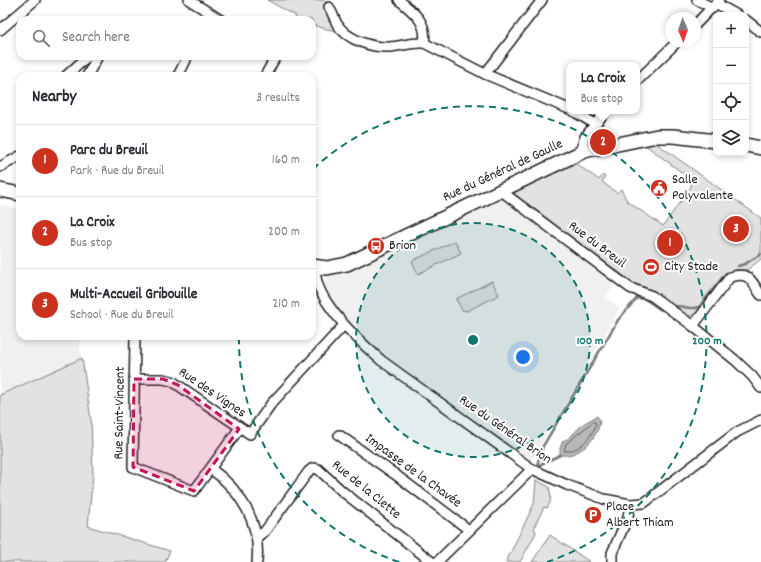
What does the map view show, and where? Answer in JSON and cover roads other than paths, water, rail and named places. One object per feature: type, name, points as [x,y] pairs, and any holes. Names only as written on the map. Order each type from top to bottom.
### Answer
[{"type":"street","points":[[16,16],[35,0]]},
{"type":"street","points":[[189,0],[215,16]]},
{"type":"street","points":[[399,0],[418,17],[422,23],[424,29],[424,43]]},
{"type":"street","points":[[485,74],[542,0]]},
{"type":"street","points":[[697,0],[716,4],[731,12]]},
{"type":"street","points":[[701,19],[716,4]]},
{"type":"street","points":[[329,7],[337,24],[343,31],[359,41],[378,47],[424,43],[485,74],[566,107]]},
{"type":"street","points":[[0,30],[16,16]]},
{"type":"street","points":[[749,22],[761,32]]},
{"type":"street","points":[[640,78],[672,48]]},
{"type":"street","points":[[70,72],[84,60]]},
{"type":"street","points":[[89,72],[96,60]]},
{"type":"street","points":[[180,72],[186,60]]},
{"type":"street","points":[[267,72],[274,60]]},
{"type":"street","points":[[578,114],[595,124]]},
{"type":"street","points":[[584,151],[582,146],[585,137],[603,114]]},
{"type":"street","name":"Rue du Général de Gaulle","points":[[316,267],[327,268],[347,264],[584,151],[657,136],[674,136],[713,142]]},
{"type":"street","points":[[749,146],[761,148]]},
{"type":"street","points":[[0,167],[16,158]]},
{"type":"street","points":[[0,190],[16,193]]},
{"type":"street","name":"Rue du Breuil","points":[[500,190],[630,288],[652,296],[692,326],[735,360],[752,376],[761,388]]},
{"type":"street","points":[[692,326],[730,277],[743,274],[748,277],[761,295]]},
{"type":"street","name":"Rue du Général Brion","points":[[316,279],[318,286],[344,325],[382,361],[532,469],[604,499],[630,504],[644,503],[737,432],[761,420]]},
{"type":"street","name":"Rue des Vignes","points":[[134,379],[163,379],[172,381],[239,428],[250,434],[272,404],[344,325]]},
{"type":"street","name":"Rue Saint-Vincent","points":[[135,340],[133,467],[194,491],[239,428]]},
{"type":"street","name":"Impasse de la Chavée","points":[[339,436],[396,475],[469,530]]},
{"type":"street","name":"Rue de la Clette","points":[[257,537],[265,531],[309,471],[313,468],[318,469],[342,491],[432,562]]},
{"type":"street","points":[[211,469],[225,479],[242,501],[249,513],[257,537],[257,562]]},
{"type":"street","points":[[437,562],[532,469]]},
{"type":"street","points":[[612,562],[612,553],[628,518],[630,504]]},
{"type":"water","points":[[597,416],[600,420],[599,427],[592,440],[581,450],[567,455],[560,455],[560,448],[563,441],[569,438],[583,424]]},
{"type":"waterway","points":[[738,266],[745,264],[761,254]]},
{"type":"waterway","points":[[673,307],[699,307],[726,273]]},
{"type":"waterway","points":[[537,465],[543,446],[618,320],[637,298],[645,299],[661,310]]},
{"type":"waterway","points":[[537,466],[560,455]]},
{"type":"place","name":"La Croix","points":[[603,142]]},
{"type":"place","name":"Salle Polyvalente","points":[[659,188]]},
{"type":"place","name":"Multi-Accueil Gribouille","points":[[736,229]]},
{"type":"place","name":"Parc du Breuil","points":[[670,243]]},
{"type":"place","name":"Brion","points":[[376,246]]},
{"type":"place","name":"City Stade","points":[[651,267]]},
{"type":"place","name":"Place Albert Thiam","points":[[593,515]]}]
